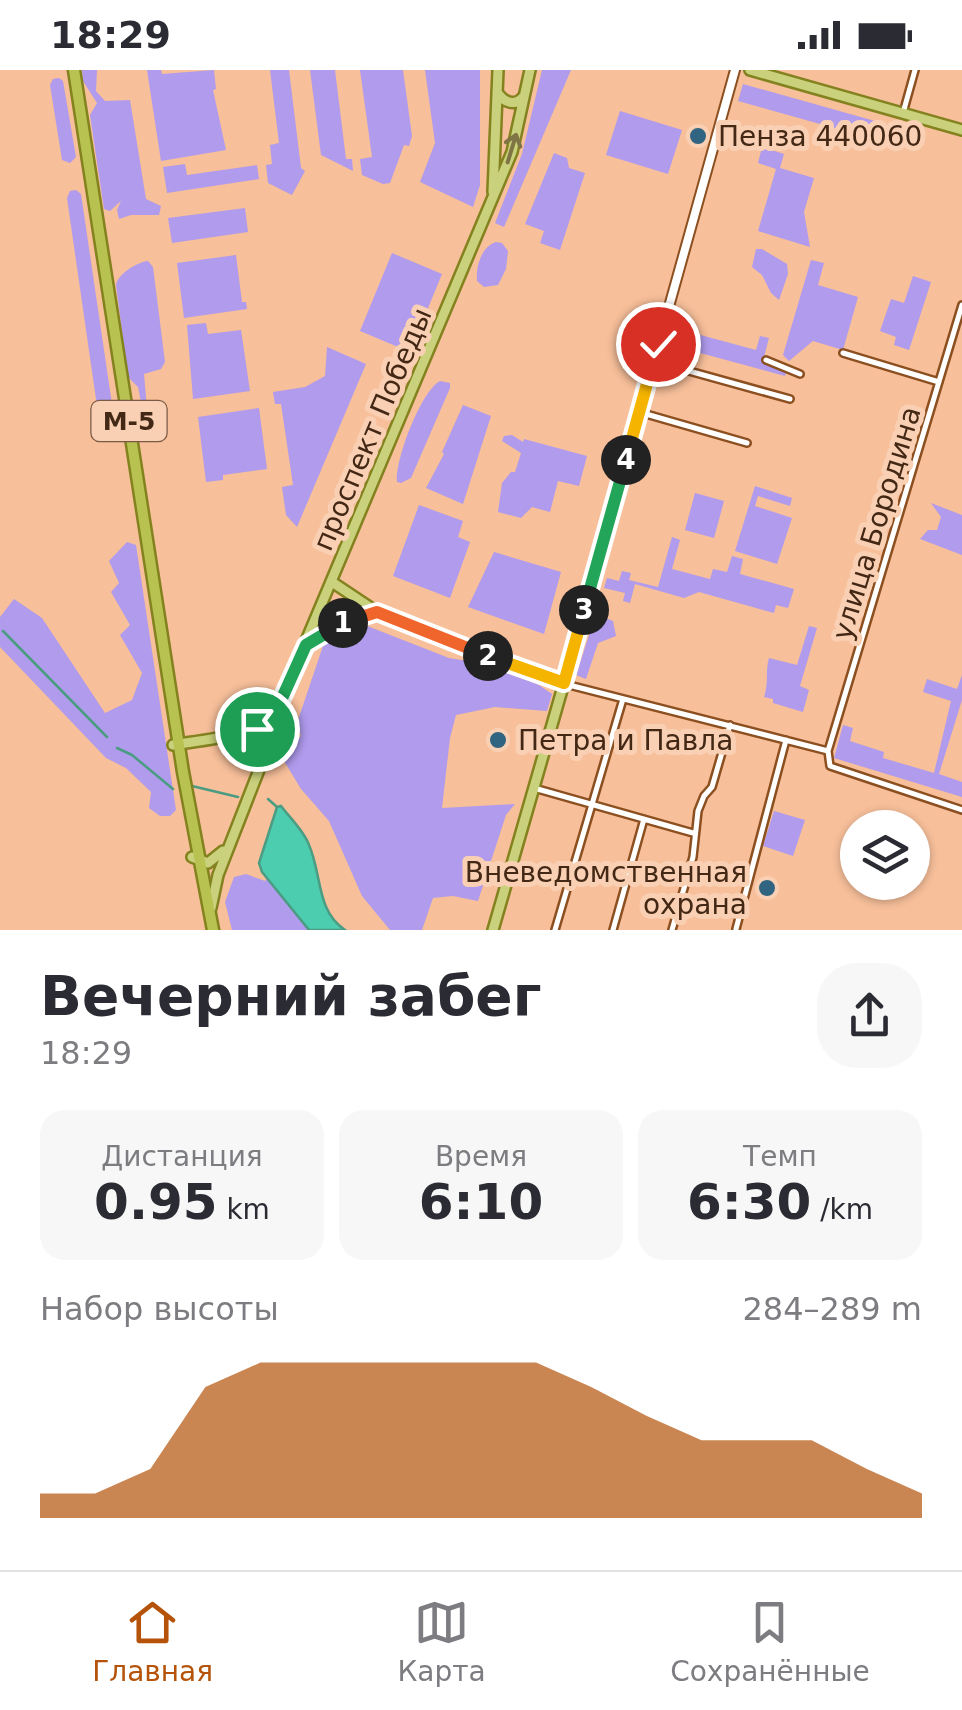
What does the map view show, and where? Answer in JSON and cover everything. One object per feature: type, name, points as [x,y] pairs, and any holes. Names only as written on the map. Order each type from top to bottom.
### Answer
[{"type":"highway","name":"М-5","points":[[72,70],[176,745]]},
{"type":"highway","name":"М-5","points":[[72,70],[176,745],[210,928]]},
{"type":"main road","name":"проспект Победы","points":[[493,200],[498,70]]},
{"type":"main road","name":"проспект Победы","points":[[250,730],[274,716],[306,645],[512,152],[530,70]]},
{"type":"main road","points":[[493,930],[735,70]]},
{"type":"main road","points":[[750,70],[962,130]]},
{"type":"main road","points":[[496,90],[512,103],[526,94]]},
{"type":"main road","points":[[332,582],[377,612],[564,683]]},
{"type":"main road","points":[[306,645],[348,620],[377,612]]},
{"type":"main road","name":"проспект Победы","points":[[210,928],[214,885],[293,675]]},
{"type":"main road","points":[[174,716],[182,738],[191,742]]},
{"type":"main road","points":[[176,745],[250,730],[268,732],[270,741]]},
{"type":"main road","name":"проспект Победы","points":[[195,859],[208,862],[217,858],[234,831]]},
{"type":"street","points":[[903,113],[916,70]]},
{"type":"street","name":"улица Бородина","points":[[828,751],[962,305]]},
{"type":"street","points":[[843,354],[939,382]]},
{"type":"street","points":[[654,360],[790,399]]},
{"type":"street","points":[[766,360],[800,374]]},
{"type":"street","points":[[639,412],[747,443]]},
{"type":"street","points":[[564,683],[828,751],[830,766],[962,810]]},
{"type":"street","points":[[555,930],[623,700]]},
{"type":"street","points":[[672,930],[693,857],[693,833],[700,804],[712,787],[730,725]]},
{"type":"street","points":[[736,929],[786,740]]},
{"type":"street","points":[[534,788],[693,833]]},
{"type":"street","points":[[613,930],[644,819]]},
{"type":"shaded area","points":[[82,70],[97,70],[96,91],[105,101],[130,100],[146,199],[161,206],[159,215],[119,219],[121,201],[110,211],[104,209],[90,115],[97,103],[83,81]]},
{"type":"shaded area","points":[[147,70],[161,70],[162,74],[214,70],[213,90],[226,150],[161,161]]},
{"type":"shaded area","points":[[270,70],[289,70],[301,168],[305,171],[292,195],[268,183],[270,145],[279,143]]},
{"type":"shaded area","points":[[310,70],[335,70],[346,159],[352,159],[353,171],[321,155]]},
{"type":"shaded area","points":[[360,70],[403,70],[412,136],[409,146],[404,145],[390,183],[362,175],[360,159],[372,157]]},
{"type":"shaded area","points":[[425,70],[480,70],[480,185],[473,207],[420,182],[435,143]]},
{"type":"shaded area","points":[[542,70],[571,70],[504,227],[495,223],[522,154]]},
{"type":"shaded area","points":[[59,78],[63,81],[76,157],[70,163],[62,160],[50,85]]},
{"type":"shaded area","points":[[743,84],[907,130],[902,147],[738,101]]},
{"type":"shaded area","points":[[620,111],[682,130],[668,174],[606,155]]},
{"type":"shaded area","points":[[762,147],[784,154],[780,168],[814,178],[804,212],[810,247],[758,231],[776,169],[758,163]]},
{"type":"shaded area","points":[[554,153],[567,158],[569,168],[585,173],[560,250],[540,243],[544,231],[525,224]]},
{"type":"shaded area","points":[[185,164],[187,175],[257,165],[259,179],[167,193],[163,167]]},
{"type":"shaded area","points":[[70,191],[81,194],[113,411],[109,418],[101,419],[98,413],[67,198]]},
{"type":"shaded area","points":[[245,208],[248,232],[172,243],[168,218]]},
{"type":"shaded area","points":[[496,242],[508,251],[506,269],[498,285],[484,287],[477,281],[479,263],[487,248]]},
{"type":"shaded area","points":[[756,249],[787,264],[788,274],[779,300],[752,267]]},
{"type":"shaded area","points":[[392,253],[442,274],[410,352],[360,331]]},
{"type":"shaded area","points":[[236,255],[242,302],[246,302],[247,309],[184,318],[177,263]]},
{"type":"shaded area","points":[[811,260],[824,263],[818,285],[858,297],[843,350],[813,341],[789,361],[783,355]]},
{"type":"shaded area","points":[[148,261],[153,267],[165,362],[161,369],[144,374],[147,409],[143,412],[138,387],[128,377],[116,285],[129,269]]},
{"type":"shaded area","points":[[913,276],[931,282],[909,350],[894,345],[896,337],[880,331],[891,299],[904,303]]},
{"type":"shaded area","points":[[206,323],[208,334],[241,330],[250,391],[193,399],[187,325]]},
{"type":"shaded area","points":[[682,330],[756,350],[760,336],[769,338],[763,361],[787,368],[785,376],[678,347]]},
{"type":"shaded area","points":[[327,347],[366,364],[297,527],[286,515],[282,487],[293,485],[281,404],[275,404],[273,392],[305,387],[325,376]]},
{"type":"shaded area","points":[[440,381],[450,383],[450,388],[411,478],[397,482],[400,458],[411,427],[425,398]]},
{"type":"shaded area","points":[[463,405],[491,416],[463,504],[426,488]]},
{"type":"shaded area","points":[[259,408],[267,469],[223,475],[223,480],[206,482],[198,417]]},
{"type":"shaded area","points":[[512,435],[523,442],[524,439],[587,456],[579,486],[558,481],[550,512],[532,507],[521,518],[498,512],[502,483],[515,472],[521,453],[502,441],[504,436]]},
{"type":"shaded area","points":[[755,486],[792,498],[790,506],[758,496],[755,506],[792,518],[777,564],[735,551]]},
{"type":"shaded area","points":[[695,493],[724,501],[714,538],[685,530]]},
{"type":"shaded area","points":[[931,503],[962,515],[962,555],[920,539],[928,530],[937,530],[941,517]]},
{"type":"shaded area","points":[[419,505],[463,521],[458,537],[470,542],[450,598],[393,576]]},
{"type":"shaded area","points":[[672,537],[680,540],[672,569],[710,579],[713,569],[727,572],[732,556],[743,559],[740,574],[794,589],[788,608],[776,605],[774,613],[699,592],[684,598],[635,584],[630,603],[623,601],[625,593],[604,588],[607,578],[619,581],[622,571],[631,573],[629,580],[658,587]]},
{"type":"shaded area","points":[[127,542],[136,545],[176,810],[170,816],[160,816],[149,808],[151,792],[126,768],[106,758],[0,647],[0,617],[14,599],[42,618],[105,713],[132,700],[142,673],[120,635],[130,625],[111,592],[119,583],[109,561]]},
{"type":"shaded area","points":[[494,552],[561,572],[544,634],[468,607]]},
{"type":"shaded area","points":[[596,614],[613,621],[616,636],[598,643],[586,679],[576,675]]},
{"type":"shaded area","points":[[357,622],[449,658],[493,665],[552,694],[547,711],[495,707],[456,715],[442,808],[515,804],[506,815],[478,901],[453,896],[433,898],[422,930],[390,930],[362,896],[329,821],[301,789],[284,761],[289,747],[301,736],[297,723],[325,640]]},
{"type":"shaded area","points":[[809,626],[817,628],[800,686],[809,690],[803,712],[764,697],[769,658],[797,665]]},
{"type":"shaded area","points":[[962,675],[962,700],[939,774],[962,782],[962,797],[834,758],[843,725],[853,728],[850,741],[884,752],[883,758],[934,773],[951,701],[923,692],[927,679],[957,689]]},
{"type":"shaded area","points":[[774,811],[805,820],[793,856],[763,846]]},
{"type":"shaded area","points":[[246,874],[265,881],[267,878],[309,930],[232,930],[225,902],[234,877]]},
{"type":"water","points":[[281,806],[307,840],[324,902],[345,930],[309,930],[262,872],[259,863],[277,807]]},
{"type":"waterway","points":[[3,631],[107,737]]},
{"type":"waterway","points":[[117,748],[132,755],[173,789]]},
{"type":"waterway","points":[[192,786],[238,797]]},
{"type":"waterway","points":[[268,799],[277,807]]},
{"type":"place","name":"Пенза 440060","points":[[698,136]]},
{"type":"place","name":"Петра и Павла","points":[[498,740]]},
{"type":"place","name":"Вневедомственная охрана","points":[[767,888]]},
{"type":"route","points":[[257,729],[250,730],[274,716],[306,645],[348,620],[377,612],[564,683],[658,344]]}]
